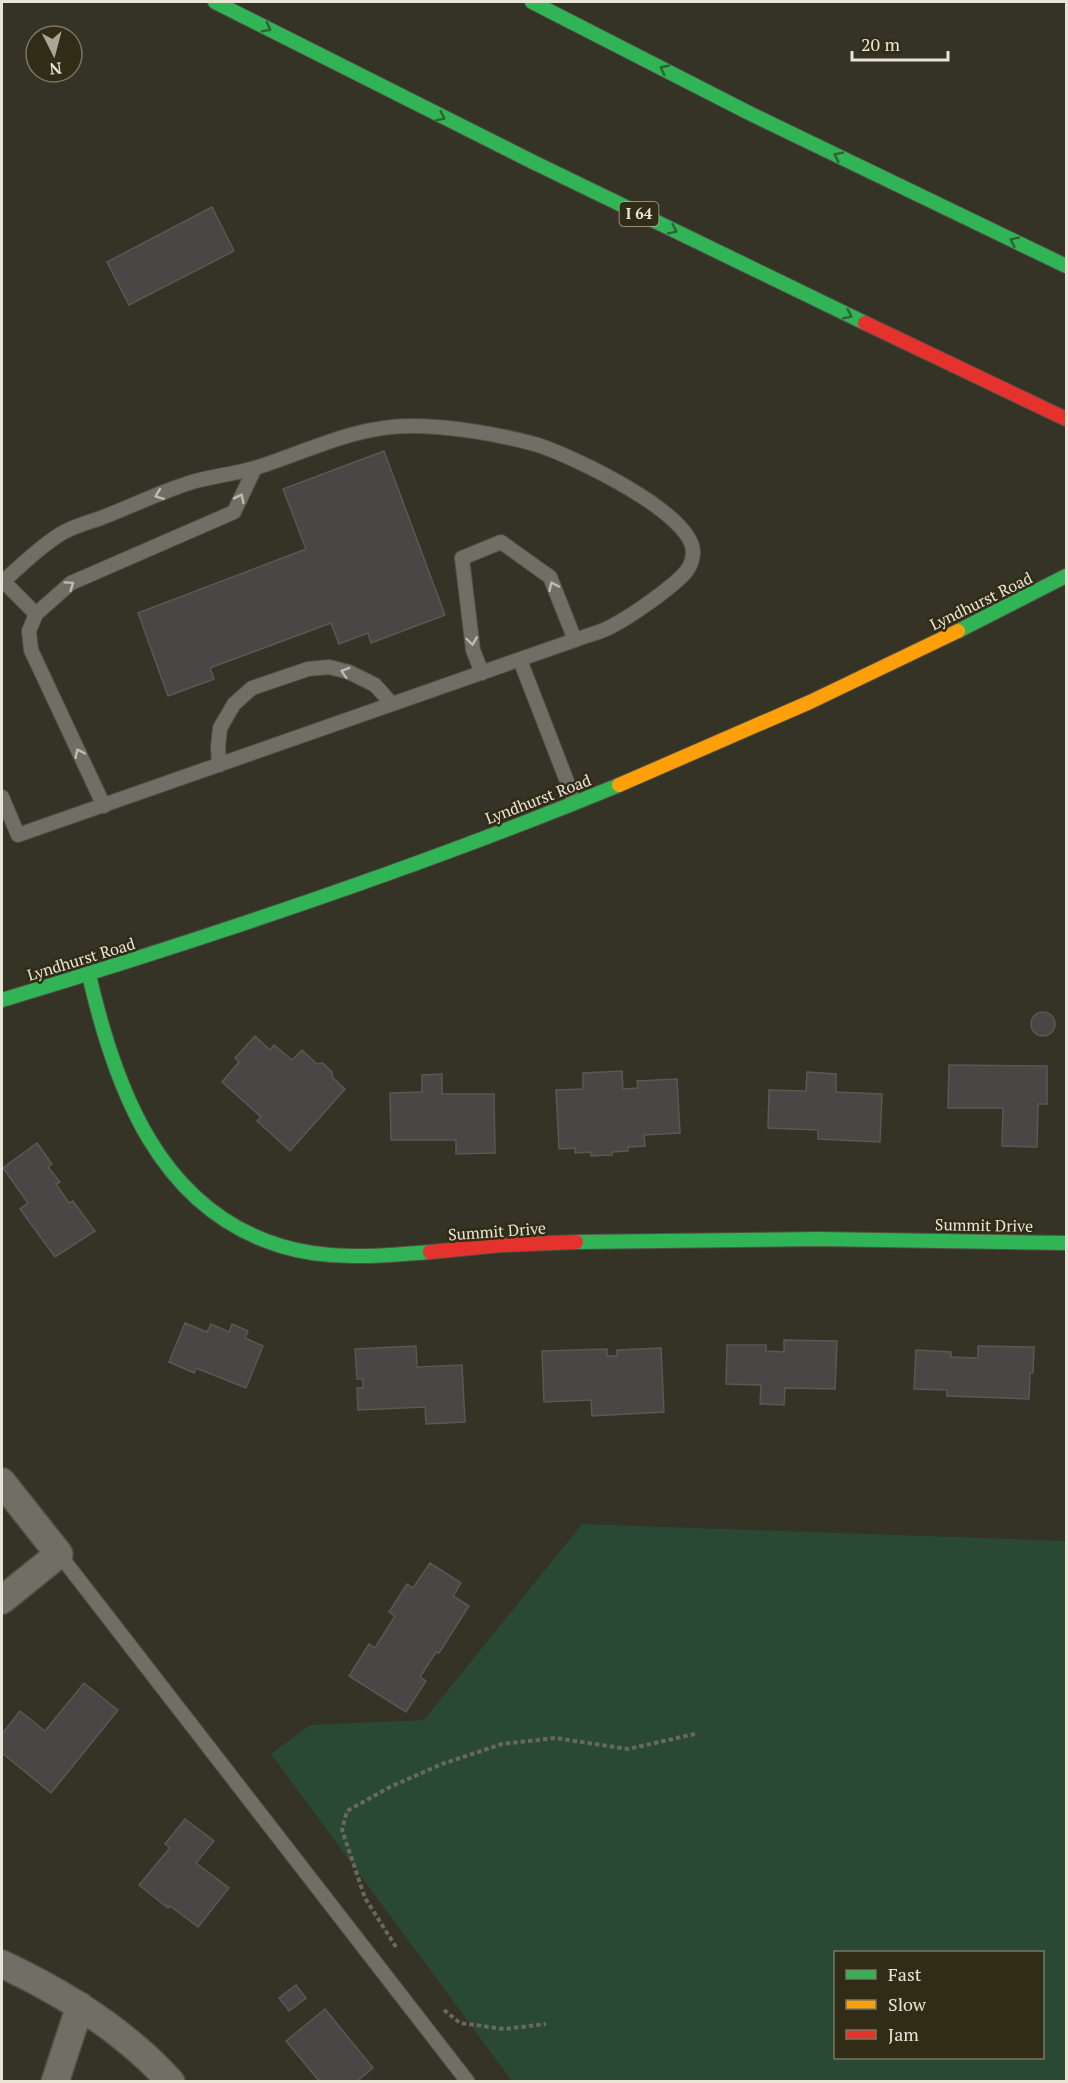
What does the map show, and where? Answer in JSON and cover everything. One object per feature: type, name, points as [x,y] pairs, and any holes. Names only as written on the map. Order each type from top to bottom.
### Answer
[{"type":"main road","name":"I 64","points":[[215,2],[417,105],[844,314],[1066,419]]},
{"type":"main road","points":[[532,2],[750,113],[1066,266]]},
{"type":"main road","name":"Lyndhurst Road","points":[[2,1000],[89,975],[352,888],[575,802],[849,684],[1066,576]]},
{"type":"main road","name":"Summit Drive","points":[[89,975],[99,1021],[121,1086],[148,1137],[179,1183],[210,1210],[235,1225],[252,1235],[290,1249],[331,1255],[410,1254],[501,1245],[738,1239],[1066,1243]]},
{"type":"street","points":[[2,1482],[59,1554],[2,1600]]},
{"type":"street","points":[[2,1964],[43,1983],[80,2006],[130,2042],[171,2082]]},
{"type":"street","points":[[55,2082],[80,2006]]},
{"type":"lane","points":[[2,797],[18,836],[520,660],[613,626],[682,576],[692,560],[693,550],[682,527],[659,508],[628,488],[584,465],[540,446],[496,435],[413,426],[389,426],[350,434],[255,468],[192,482],[59,534],[2,581],[36,614]]},
{"type":"lane","points":[[104,806],[32,650],[29,631],[36,614],[71,583],[234,512],[255,468]]},
{"type":"lane","points":[[482,673],[473,650],[462,558],[501,542],[550,577],[575,640]]},
{"type":"lane","points":[[520,660],[575,802]]},
{"type":"lane","points":[[219,765],[220,728],[234,704],[252,688],[297,672],[329,667],[350,672],[375,686],[392,704]]},
{"type":"lane","points":[[59,1554],[468,2082]]},
{"type":"path","points":[[402,1956],[365,1898],[342,1830],[346,1811],[390,1787],[442,1764],[502,1744],[555,1738],[628,1749],[696,1734]]},
{"type":"path","points":[[438,2006],[460,2023],[504,2029],[546,2024]]},
{"type":"green space","points":[[582,1524],[1066,1541],[1066,2081],[512,2081],[271,1754],[310,1725],[424,1720]]},
{"type":"building","points":[[212,207],[234,251],[129,305],[107,262]]},
{"type":"building","points":[[384,451],[445,615],[371,643],[368,633],[339,644],[331,623],[210,668],[214,679],[168,696],[138,613],[306,549],[283,489]]},
{"type":"building","points":[[1043,1012],[1048,1013],[1054,1019],[1054,1029],[1048,1035],[1043,1036],[1038,1035],[1032,1029],[1031,1024],[1032,1019],[1038,1013]]},
{"type":"building","points":[[255,1036],[270,1050],[274,1045],[292,1060],[302,1050],[317,1064],[323,1063],[332,1072],[333,1078],[345,1089],[290,1151],[257,1121],[261,1117],[222,1082],[239,1062],[235,1058]]},
{"type":"building","points":[[949,1065],[1047,1066],[1047,1104],[1038,1104],[1037,1147],[1002,1146],[1003,1108],[948,1108]]},
{"type":"building","points":[[622,1071],[623,1089],[638,1088],[637,1081],[677,1079],[680,1133],[644,1135],[645,1146],[628,1147],[628,1151],[612,1152],[612,1155],[591,1156],[591,1152],[575,1153],[575,1148],[559,1149],[556,1090],[583,1089],[583,1073]]},
{"type":"building","points":[[807,1072],[836,1074],[836,1092],[882,1094],[880,1142],[818,1139],[818,1130],[768,1128],[769,1090],[806,1091]]},
{"type":"building","points":[[442,1074],[442,1094],[494,1094],[495,1153],[456,1154],[456,1140],[391,1140],[390,1093],[422,1092],[422,1075]]},
{"type":"building","points":[[37,1143],[52,1164],[48,1167],[60,1182],[56,1184],[69,1203],[73,1201],[95,1231],[55,1257],[20,1209],[28,1203],[3,1168]]},
{"type":"building","points":[[185,1323],[207,1332],[211,1324],[229,1332],[232,1324],[248,1331],[245,1338],[263,1346],[246,1388],[196,1368],[194,1373],[169,1362]]},
{"type":"building","points":[[784,1340],[837,1341],[835,1389],[785,1388],[784,1405],[760,1404],[761,1385],[726,1384],[727,1345],[766,1345],[766,1351],[784,1352]]},
{"type":"building","points":[[416,1346],[417,1367],[462,1365],[465,1422],[426,1424],[425,1407],[358,1410],[357,1388],[363,1388],[363,1379],[357,1379],[355,1349]]},
{"type":"building","points":[[978,1346],[1034,1347],[1029,1399],[947,1396],[947,1390],[914,1389],[916,1350],[951,1352],[951,1357],[978,1358]]},
{"type":"building","points":[[661,1348],[664,1412],[592,1416],[591,1400],[544,1402],[542,1351],[607,1349],[607,1356],[617,1356],[617,1350]]},
{"type":"building","points":[[430,1563],[461,1583],[453,1596],[469,1606],[439,1653],[436,1652],[420,1677],[426,1681],[406,1712],[349,1676],[369,1644],[375,1648],[395,1616],[389,1612],[407,1584],[413,1588]]},
{"type":"building","points":[[84,1683],[118,1710],[51,1793],[2,1753],[2,1734],[20,1711],[45,1731]]},
{"type":"building","points":[[185,1819],[214,1841],[196,1863],[229,1888],[198,1927],[170,1906],[168,1908],[139,1885],[170,1848],[165,1844]]},
{"type":"building","points":[[296,1985],[306,1998],[289,2011],[279,1998]]},
{"type":"building","points":[[325,2009],[373,2068],[356,2082],[320,2082],[286,2041]]},
{"type":"traffic: fast","points":[[215,2],[533,162],[865,323]]},
{"type":"traffic: fast","points":[[532,2],[749,113],[1066,266]]},
{"type":"traffic: fast","points":[[958,631],[1066,576]]},
{"type":"traffic: fast","points":[[2,1000],[158,952],[313,900],[467,845],[619,785]]},
{"type":"traffic: fast","points":[[89,975],[113,1060],[129,1101],[149,1139],[173,1174],[203,1204],[239,1228],[299,1251],[336,1256],[430,1252]]},
{"type":"traffic: fast","points":[[576,1242],[818,1239],[1066,1243]]},
{"type":"traffic: slow","points":[[619,785],[810,702],[958,631]]},
{"type":"traffic: jam","points":[[865,323],[1066,419]]},
{"type":"traffic: jam","points":[[430,1252],[501,1245],[576,1242]]}]
